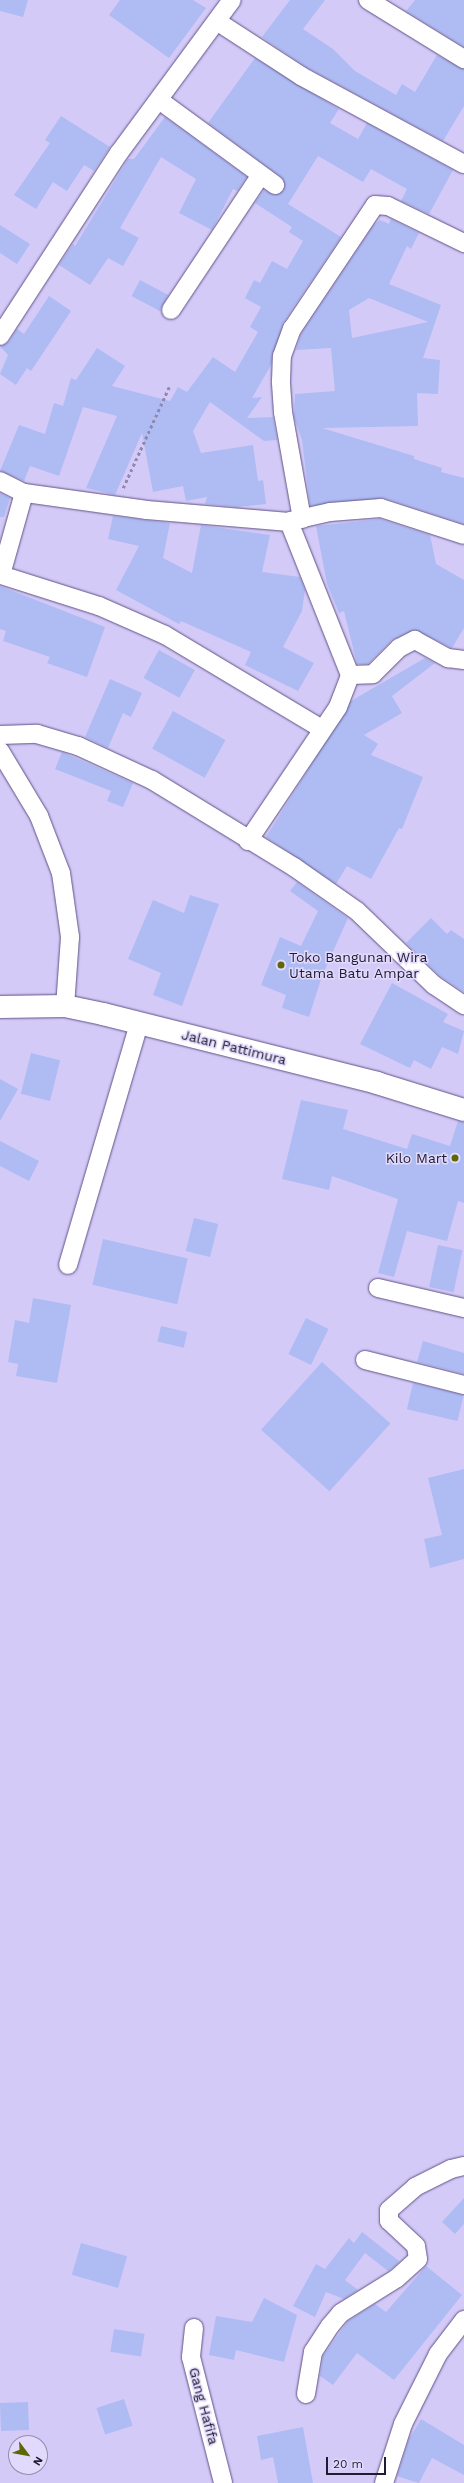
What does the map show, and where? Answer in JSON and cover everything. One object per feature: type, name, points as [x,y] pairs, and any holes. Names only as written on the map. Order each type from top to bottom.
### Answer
[{"type":"street","points":[[0,336],[119,153],[218,22],[232,0]]},
{"type":"street","points":[[368,0],[464,59]]},
{"type":"street","points":[[218,22],[301,76],[464,164]]},
{"type":"street","points":[[159,100],[275,186]]},
{"type":"street","points":[[171,310],[260,176]]},
{"type":"street","points":[[248,841],[345,694],[350,675],[295,520],[282,396],[282,356],[292,329],[375,205],[388,206],[464,244]]},
{"type":"street","points":[[0,481],[24,493],[115,505],[295,520],[381,508],[464,535]]},
{"type":"street","points":[[24,493],[0,576],[99,606],[164,635],[322,729]]},
{"type":"street","points":[[350,675],[373,674],[399,648],[415,640],[448,658],[464,660]]},
{"type":"street","points":[[0,735],[37,734],[103,756],[152,780],[248,841],[294,867],[357,911],[434,985],[464,1005]]},
{"type":"street","points":[[0,751],[39,816],[61,873],[70,937],[69,985],[65,1006]]},
{"type":"street","name":"Jalan Pattimura","points":[[0,1007],[65,1006],[376,1083],[464,1110]]},
{"type":"street","points":[[68,1265],[138,1023]]},
{"type":"street","points":[[378,1288],[464,1308]]},
{"type":"street","points":[[365,1360],[464,1385]]},
{"type":"street","points":[[306,2394],[313,2352],[330,2326],[341,2313],[397,2278],[418,2259],[416,2246],[389,2221],[389,2210],[416,2187],[451,2169],[464,2166]]},
{"type":"street","points":[[384,2483],[406,2417],[438,2354],[464,2320]]},
{"type":"street","name":"Gang Hafifa","points":[[194,2328],[191,2357],[223,2483]]},
{"type":"path","points":[[115,505],[169,387]]},
{"type":"building","points":[[0,0],[28,0],[23,17],[0,11]]},
{"type":"building","points":[[120,0],[193,0],[206,8],[169,58],[109,15]]},
{"type":"building","points":[[290,0],[325,0],[303,29],[333,49],[355,71],[396,95],[402,84],[415,92],[437,55],[464,69],[464,106],[443,141],[306,67],[262,37]]},
{"type":"building","points":[[415,0],[464,0],[464,47],[406,11]]},
{"type":"building","points":[[255,58],[339,109],[330,123],[358,139],[367,123],[453,170],[429,214],[401,201],[407,189],[371,169],[363,182],[318,156],[288,204],[341,237],[283,323],[271,365],[252,398],[262,397],[247,418],[273,417],[277,440],[264,441],[210,402],[193,431],[201,453],[253,445],[258,481],[263,480],[266,504],[237,507],[205,504],[207,497],[186,501],[183,486],[153,492],[142,433],[115,495],[86,488],[117,416],[83,407],[59,476],[30,466],[24,481],[0,471],[19,425],[45,434],[54,403],[63,406],[71,378],[76,380],[97,348],[125,366],[112,386],[170,401],[178,387],[187,392],[213,357],[235,372],[258,332],[250,327],[261,307],[245,298],[254,280],[260,283],[272,261],[287,269],[303,241],[289,232],[292,227],[255,203],[264,190],[274,195],[283,191],[285,186],[281,177],[208,123]]},
{"type":"building","points":[[61,116],[110,147],[94,171],[84,165],[67,191],[53,182],[36,209],[14,195],[50,143],[45,140]]},
{"type":"building","points":[[165,117],[247,177],[237,191],[233,189],[212,230],[179,213],[196,179],[161,157],[120,228],[139,238],[123,266],[108,258],[90,285],[59,265],[73,244],[75,246],[128,159],[134,159]]},
{"type":"building","points":[[391,219],[419,233],[411,249],[407,246],[389,284],[441,305],[423,358],[440,360],[438,394],[417,393],[418,426],[322,428],[414,456],[414,459],[442,468],[441,472],[464,478],[464,524],[384,498],[310,506],[302,440],[294,417],[295,394],[335,391],[331,348],[296,350],[301,334],[373,226],[380,220],[389,224]],"holes":[[[369,298],[428,322],[352,338],[349,310]]]},
{"type":"building","points":[[0,225],[30,244],[17,264],[0,253]]},
{"type":"building","points":[[140,280],[168,295],[160,311],[132,296]]},
{"type":"building","points":[[49,296],[71,311],[31,371],[27,368],[16,385],[0,374],[8,355],[0,346],[9,342],[17,329],[24,334]]},
{"type":"building","points":[[0,493],[10,498],[4,517],[0,517]]},
{"type":"building","points":[[113,516],[170,523],[163,558],[192,573],[201,525],[270,535],[262,572],[300,577],[305,590],[302,611],[283,647],[314,663],[298,691],[245,665],[251,652],[181,621],[179,624],[116,590],[139,546],[108,539]]},
{"type":"building","points":[[380,519],[430,535],[436,564],[464,580],[464,628],[452,648],[415,630],[392,640],[368,664],[357,664],[344,611],[339,613],[327,584],[316,526]]},
{"type":"building","points":[[0,586],[105,627],[87,677],[47,663],[50,657],[3,641],[6,631],[0,629]]},
{"type":"building","points":[[159,650],[195,670],[179,698],[143,678]]},
{"type":"building","points":[[425,658],[435,663],[392,696],[402,713],[364,735],[378,744],[371,755],[423,777],[402,829],[399,828],[371,879],[347,866],[336,884],[266,837],[351,701]]},
{"type":"building","points":[[110,679],[142,693],[131,717],[123,713],[108,748],[85,737]]},
{"type":"building","points":[[173,711],[225,740],[205,778],[152,749]]},
{"type":"building","points":[[62,752],[133,783],[123,807],[107,801],[111,791],[55,769]]},
{"type":"building","points":[[297,882],[348,918],[322,976],[309,1017],[282,1008],[286,995],[261,985],[280,937],[301,946],[318,911],[290,891]]},
{"type":"building","points":[[190,895],[219,904],[182,1006],[153,995],[161,973],[128,959],[153,900],[184,913]]},
{"type":"building","points":[[431,918],[447,934],[451,930],[464,939],[464,992],[441,977],[406,943]]},
{"type":"building","points":[[392,983],[448,1014],[443,1022],[464,1031],[458,1054],[442,1047],[431,1069],[414,1060],[410,1068],[360,1044]]},
{"type":"building","points":[[31,1053],[60,1060],[50,1101],[21,1094]]},
{"type":"building","points":[[0,1079],[18,1089],[0,1121]]},
{"type":"building","points":[[301,1100],[348,1110],[343,1129],[407,1149],[412,1134],[450,1146],[458,1121],[464,1122],[464,1203],[458,1201],[447,1241],[407,1231],[394,1277],[378,1273],[398,1199],[332,1176],[329,1190],[282,1179]]},
{"type":"building","points":[[0,1141],[39,1161],[29,1181],[0,1166]]},
{"type":"building","points":[[194,1218],[218,1224],[210,1257],[186,1251]]},
{"type":"building","points":[[103,1239],[188,1259],[177,1304],[92,1285]]},
{"type":"building","points":[[438,1245],[462,1250],[454,1292],[429,1287]]},
{"type":"building","points":[[33,1298],[71,1305],[57,1383],[16,1376],[18,1364],[8,1362],[15,1320],[29,1323]]},
{"type":"building","points":[[306,1318],[328,1329],[311,1365],[288,1354]]},
{"type":"building","points":[[161,1326],[187,1332],[184,1348],[157,1342]]},
{"type":"building","points":[[423,1341],[464,1353],[464,1374],[417,1362]]},
{"type":"building","points":[[322,1362],[390,1424],[329,1491],[261,1430]]},
{"type":"building","points":[[413,1383],[464,1395],[458,1421],[407,1409]]},
{"type":"building","points":[[464,1469],[464,1559],[430,1568],[424,1539],[442,1535],[428,1478]]},
{"type":"building","points":[[464,2198],[464,2224],[455,2234],[442,2222]]},
{"type":"building","points":[[362,2232],[399,2261],[395,2266],[388,2271],[365,2253],[345,2280],[358,2290],[344,2299],[326,2292],[315,2317],[293,2306],[316,2264],[325,2269],[349,2238],[354,2243]]},
{"type":"building","points":[[81,2243],[127,2256],[118,2288],[72,2275]]},
{"type":"building","points":[[426,2266],[462,2295],[394,2380],[357,2353],[333,2385],[320,2376],[323,2356],[348,2321],[375,2304],[386,2312]]},
{"type":"building","points":[[264,2298],[297,2315],[284,2362],[236,2350],[234,2360],[209,2355],[216,2316],[252,2322]]},
{"type":"building","points":[[114,2329],[145,2334],[141,2357],[110,2352]]},
{"type":"building","points":[[124,2399],[133,2426],[105,2435],[96,2408]]},
{"type":"building","points":[[28,2402],[29,2430],[1,2431],[0,2403]]},
{"type":"building","points":[[421,2419],[464,2445],[464,2475],[432,2458],[419,2483],[397,2476],[409,2439]]},
{"type":"building","points":[[303,2427],[313,2483],[278,2483],[273,2457],[261,2460],[257,2436]]},
{"type":"place","name":"Toko Bangunan Wira Utama Batu Ampar","points":[[281,965]]},
{"type":"place","name":"Kilo Mart","points":[[455,1158]]}]
